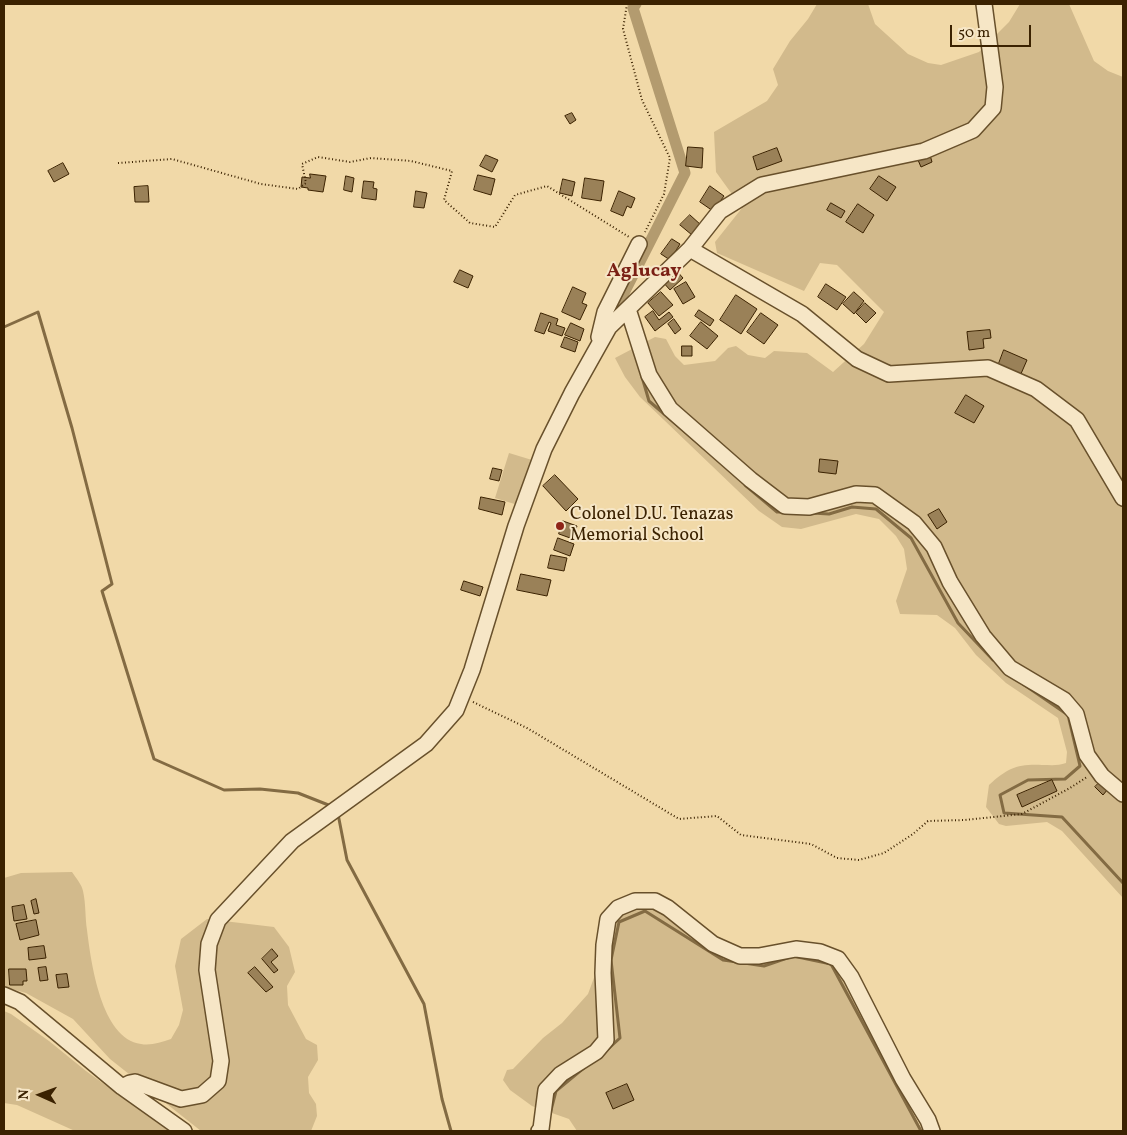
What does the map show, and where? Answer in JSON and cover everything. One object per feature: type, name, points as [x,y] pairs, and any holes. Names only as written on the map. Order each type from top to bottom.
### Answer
[{"type":"street","points":[[122,1086],[135,1082],[181,1099],[202,1094],[218,1081],[221,1061],[207,970],[209,944],[218,920],[292,840],[426,744],[456,710],[472,670],[516,526],[544,449],[608,327],[690,249],[720,211],[762,185],[924,151],[973,130],[993,108],[994,101],[995,87],[984,4]]},
{"type":"street","points":[[594,355],[604,312],[639,244]]},
{"type":"street","points":[[690,249],[802,314],[857,359],[889,374],[988,368],[1036,389],[1077,420],[1123,498]]},
{"type":"street","points":[[628,309],[649,376],[670,410],[715,451],[778,501],[786,506],[809,508],[856,494],[875,495],[914,522],[934,547],[950,582],[983,636],[1010,668],[1064,700],[1076,714],[1087,755],[1102,776],[1123,794]]},
{"type":"street","points":[[539,1131],[541,1129],[546,1090],[561,1074],[596,1052],[606,1040],[603,973],[604,945],[608,919],[618,908],[635,901],[655,901],[668,908],[713,944],[740,956],[759,956],[796,949],[820,952],[838,959],[851,977],[903,1079],[928,1120],[932,1131]]},
{"type":"street","points":[[4,994],[20,1002],[122,1086],[184,1131]]},
{"type":"path","points":[[118,163],[172,159],[261,184],[298,189],[306,183],[302,164],[318,157],[350,162],[371,158],[411,161],[452,171],[444,200],[470,222],[495,227],[515,195],[547,186],[639,244],[664,194],[670,158],[642,100],[623,29],[626,4]]},
{"type":"path","points":[[461,696],[527,728],[679,819],[717,816],[741,835],[810,844],[838,858],[859,860],[884,853],[913,834],[928,821],[965,820],[1022,814],[1070,788],[1098,770]]},
{"type":"shaded area","points":[[817,4],[868,4],[875,24],[908,54],[928,63],[941,65],[979,52],[1009,22],[1020,4],[1069,4],[1094,61],[1108,71],[1123,77],[1123,898],[1062,831],[1047,822],[1006,826],[999,824],[986,807],[989,785],[1013,768],[1026,765],[1060,765],[1066,763],[1067,752],[1058,718],[1006,683],[976,655],[955,628],[937,615],[900,614],[896,601],[907,569],[904,549],[896,536],[879,519],[856,514],[801,529],[782,527],[759,511],[640,397],[625,377],[615,358],[655,337],[666,339],[675,356],[684,365],[715,361],[728,348],[736,346],[748,355],[765,358],[774,351],[807,353],[833,372],[864,344],[884,312],[837,265],[820,263],[804,291],[717,253],[715,242],[742,208],[716,172],[714,132],[767,101],[778,85],[773,69],[790,41],[808,19]]},
{"type":"shaded area","points":[[509,453],[532,460],[518,505],[495,498]]},
{"type":"shaded area","points":[[72,872],[83,891],[86,925],[100,997],[116,1029],[127,1039],[141,1044],[152,1044],[171,1039],[179,1025],[183,1010],[175,966],[181,939],[207,919],[274,927],[289,947],[295,972],[287,986],[288,1005],[306,1039],[317,1045],[318,1060],[308,1077],[309,1093],[316,1104],[317,1116],[311,1131],[201,1131],[110,1059],[73,1019],[26,993],[4,987],[4,878],[21,873]]},
{"type":"shaded area","points":[[636,906],[657,907],[724,955],[816,955],[828,959],[845,976],[921,1131],[577,1131],[569,1119],[532,1106],[510,1090],[503,1080],[507,1070],[513,1069],[543,1038],[562,1023],[588,994],[616,918],[624,911]]},
{"type":"shaded area","points":[[4,1011],[49,1041],[86,1071],[169,1131],[75,1131],[17,1105],[4,1103]]},
{"type":"building","points":[[572,113],[576,120],[570,124],[565,116]]},
{"type":"building","points":[[688,147],[703,148],[702,168],[686,166]]},
{"type":"building","points":[[777,148],[782,161],[757,170],[753,157]]},
{"type":"building","points":[[486,155],[498,160],[492,172],[480,166]]},
{"type":"building","points":[[930,155],[932,162],[921,167],[918,160]]},
{"type":"building","points":[[63,163],[69,174],[54,182],[48,171]]},
{"type":"building","points":[[310,174],[326,176],[323,192],[301,187],[302,177],[310,178]]},
{"type":"building","points":[[478,175],[495,179],[491,195],[474,190]]},
{"type":"building","points":[[346,176],[354,178],[352,192],[344,190]]},
{"type":"building","points":[[879,176],[896,187],[887,201],[870,189]]},
{"type":"building","points":[[585,178],[604,181],[601,201],[582,198]]},
{"type":"building","points":[[563,179],[575,182],[572,196],[560,193]]},
{"type":"building","points":[[364,181],[374,182],[373,188],[377,189],[376,200],[362,198]]},
{"type":"building","points":[[148,186],[149,202],[135,202],[134,187]]},
{"type":"building","points":[[710,186],[724,196],[713,211],[700,202]]},
{"type":"building","points":[[416,191],[427,193],[424,208],[414,207]]},
{"type":"building","points":[[619,191],[635,198],[631,208],[627,206],[623,216],[611,211]]},
{"type":"building","points":[[831,203],[845,211],[841,218],[827,210]]},
{"type":"building","points":[[858,204],[874,215],[863,233],[846,222]]},
{"type":"building","points":[[690,215],[701,225],[692,235],[680,225]]},
{"type":"building","points":[[672,239],[680,244],[670,260],[661,254]]},
{"type":"building","points":[[675,269],[683,278],[670,290],[662,281]]},
{"type":"building","points":[[460,270],[473,276],[468,288],[454,282]]},
{"type":"building","points":[[686,282],[695,297],[683,304],[674,289]]},
{"type":"building","points":[[826,284],[846,297],[837,310],[818,297]]},
{"type":"building","points":[[573,287],[586,293],[582,303],[587,305],[580,320],[562,312]]},
{"type":"building","points":[[661,292],[673,305],[659,316],[648,303]]},
{"type":"building","points":[[854,292],[864,301],[854,314],[843,304]]},
{"type":"building","points":[[736,295],[757,309],[741,334],[720,320]]},
{"type":"building","points":[[865,303],[876,313],[866,323],[856,313]]},
{"type":"building","points":[[699,310],[714,320],[710,326],[695,316]]},
{"type":"building","points":[[653,311],[659,320],[669,312],[673,317],[655,331],[645,317]]},
{"type":"building","points":[[541,313],[558,319],[556,325],[565,328],[562,336],[548,331],[551,323],[549,322],[544,334],[535,331]]},
{"type":"building","points":[[761,313],[778,325],[764,344],[747,332]]},
{"type":"building","points":[[674,319],[681,329],[675,334],[668,324]]},
{"type":"building","points":[[701,322],[718,336],[707,349],[690,336]]},
{"type":"building","points":[[571,323],[584,329],[580,341],[565,335]]},
{"type":"building","points":[[990,330],[991,338],[983,339],[984,348],[969,350],[967,332]]},
{"type":"building","points":[[565,337],[578,342],[575,352],[561,347]]},
{"type":"building","points":[[682,346],[692,346],[692,356],[682,356]]},
{"type":"building","points":[[1004,350],[1027,360],[1020,376],[998,366]]},
{"type":"building","points":[[966,395],[984,406],[974,423],[955,413]]},
{"type":"building","points":[[820,459],[838,461],[836,474],[819,472]]},
{"type":"building","points":[[493,468],[502,470],[499,481],[490,479]]},
{"type":"building","points":[[555,475],[578,499],[566,511],[543,486]]},
{"type":"building","points":[[481,497],[505,502],[502,515],[479,509]]},
{"type":"building","points":[[939,509],[947,522],[937,529],[928,515]]},
{"type":"building","points":[[563,521],[577,526],[573,539],[559,534]]},
{"type":"building","points":[[558,538],[574,544],[570,556],[554,550]]},
{"type":"building","points":[[551,555],[567,558],[564,571],[548,568]]},
{"type":"building","points":[[521,574],[551,580],[547,596],[517,590]]},
{"type":"building","points":[[464,581],[483,587],[480,596],[461,590]]},
{"type":"building","points":[[1052,780],[1057,791],[1022,807],[1017,795]]},
{"type":"building","points":[[1101,781],[1108,789],[1103,795],[1095,787]]},
{"type":"building","points":[[36,899],[39,913],[34,914],[31,901]]},
{"type":"building","points":[[24,905],[27,919],[14,921],[12,907]]},
{"type":"building","points":[[36,920],[39,935],[20,940],[16,924]]},
{"type":"building","points":[[44,946],[46,958],[29,960],[28,948]]},
{"type":"building","points":[[272,949],[278,956],[271,962],[278,970],[274,973],[262,959]]},
{"type":"building","points":[[46,967],[48,980],[40,981],[38,968]]},
{"type":"building","points":[[255,967],[273,987],[266,992],[248,973]]},
{"type":"building","points":[[9,969],[26,969],[27,981],[23,981],[23,985],[10,985]]},
{"type":"building","points":[[67,974],[69,987],[58,988],[56,975]]},
{"type":"building","points":[[627,1084],[634,1100],[613,1109],[606,1093]]},
{"type":"waterway","points":[[622,305],[622,297],[685,173],[633,8],[636,4]]},
{"type":"waterway","points":[[4,327],[38,312],[72,428],[112,584],[102,591],[154,759],[224,790],[260,789],[298,793],[331,806]]},
{"type":"waterway","points":[[642,377],[649,401],[705,449]]},
{"type":"waterway","points":[[745,485],[777,512],[786,512]]},
{"type":"waterway","points":[[812,513],[829,514],[852,507],[876,509],[911,538],[958,623],[993,660]]},
{"type":"waterway","points":[[1023,684],[1068,715],[1080,766],[1065,779],[1028,780],[1000,795],[1004,813],[1062,817],[1123,883]]},
{"type":"waterway","points":[[338,814],[347,860],[424,1004],[442,1099],[451,1131]]},
{"type":"waterway","points":[[608,1049],[620,1038],[611,960],[619,922],[645,911],[723,960],[737,962]]},
{"type":"waterway","points":[[744,963],[764,966],[793,956],[831,964],[921,1131]]},
{"type":"waterway","points":[[550,1114],[556,1091],[585,1067]]},
{"type":"place","name":"Colonel D.U. Tenazas Memorial School","points":[[560,526]]},
{"type":"district","name":"Aglucay","points":[[644,272]]}]
